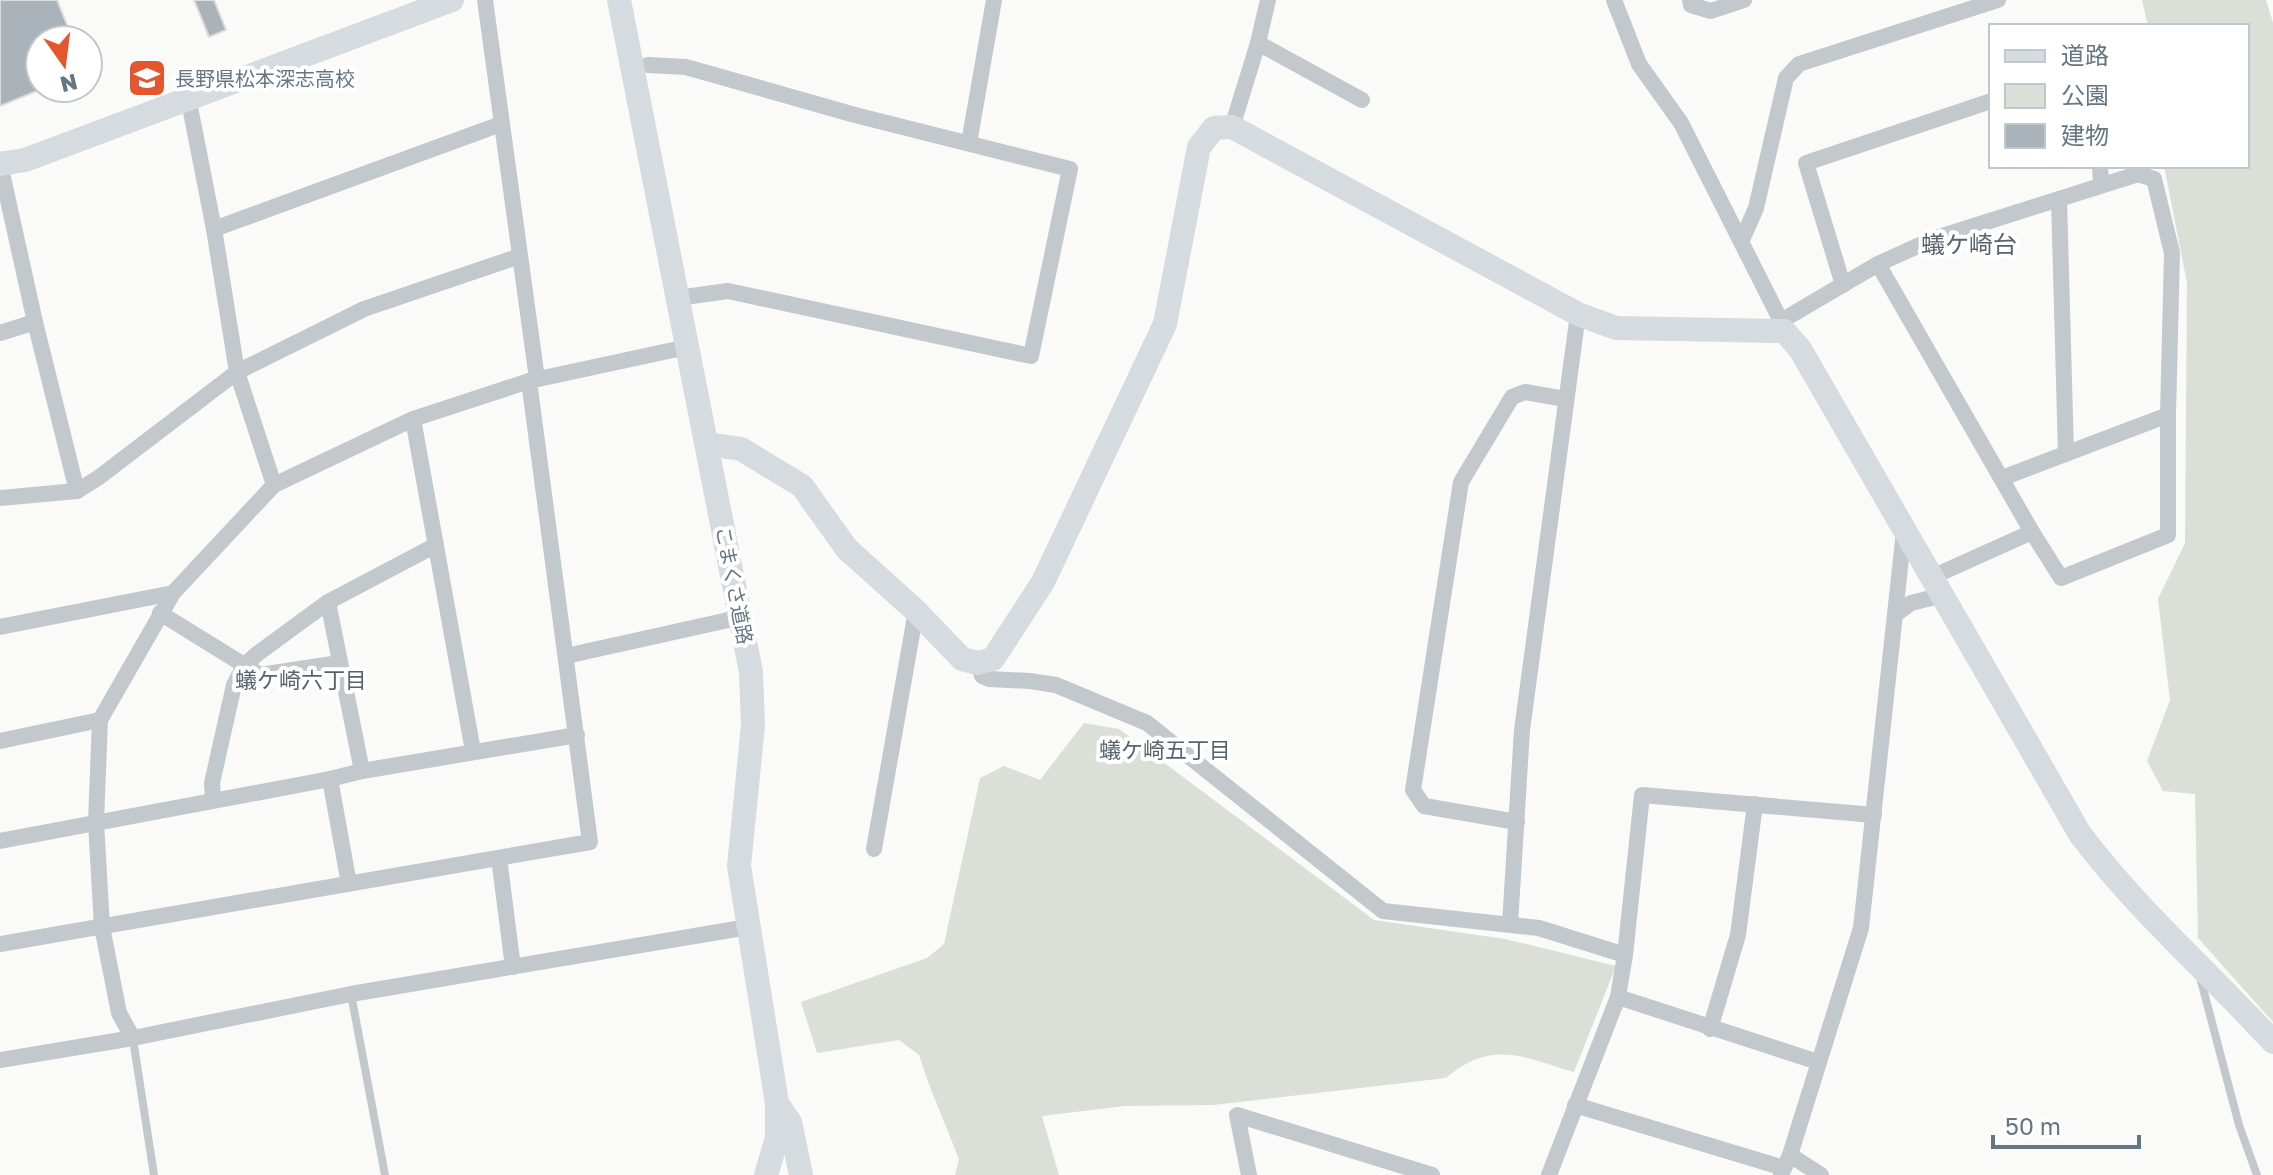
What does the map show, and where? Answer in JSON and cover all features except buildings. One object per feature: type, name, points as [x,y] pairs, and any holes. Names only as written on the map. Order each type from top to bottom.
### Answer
[{"type":"street","points":[[77,491],[0,164],[25,160],[452,0]]},
{"type":"street","points":[[0,944],[590,842],[520,256],[485,0]]},
{"type":"street","name":"こまくさ道路","points":[[619,0],[751,672],[753,725],[739,866],[777,1103],[777,1138],[766,1175]]},
{"type":"street","points":[[969,143],[994,0]]},
{"type":"street","points":[[1232,127],[1268,0]]},
{"type":"street","points":[[1614,0],[1639,64],[1681,123],[1742,240],[1780,326],[1800,349],[2080,834],[2137,904],[2273,1042]]},
{"type":"street","points":[[1690,0],[1691,5],[1711,11],[1744,0]]},
{"type":"street","points":[[1742,240],[1756,208],[1786,78],[1799,64],[1998,0]]},
{"type":"street","points":[[1258,43],[1362,100]]},
{"type":"street","points":[[648,65],[686,67],[855,115],[1070,169],[1031,356],[728,291],[677,298]]},
{"type":"street","points":[[188,97],[214,229],[237,372],[274,485]]},
{"type":"street","points":[[1843,285],[1806,163],[1989,102]]},
{"type":"street","points":[[214,229],[501,124]]},
{"type":"street","points":[[708,444],[741,449],[802,486],[847,549],[916,611],[962,659],[978,663],[993,659],[1043,582],[1165,324],[1199,147],[1214,128],[1232,127],[1578,314],[1616,328],[1780,326],[1878,264],[1933,239],[2138,174],[2154,179],[2172,253],[2168,535],[2061,578],[1878,264]]},
{"type":"street","points":[[2100,168],[2101,185]]},
{"type":"street","points":[[2059,199],[2066,454]]},
{"type":"street","points":[[0,498],[77,491],[237,372],[364,309],[520,256]]},
{"type":"street","points":[[1510,924],[1522,730],[1578,314]]},
{"type":"street","points":[[0,333],[35,322]]},
{"type":"street","points":[[133,1038],[119,1013],[102,927],[96,822],[100,720],[173,593],[274,485],[413,419],[533,380],[687,347]]},
{"type":"street","points":[[1517,822],[1424,806],[1413,790],[1461,482],[1512,397],[1525,392],[1565,399]]},
{"type":"street","points":[[2002,478],[2168,415]]},
{"type":"street","points":[[413,419],[473,751]]},
{"type":"street","points":[[1785,1166],[1861,928],[1904,529]]},
{"type":"street","points":[[1896,614],[1937,586],[2032,532]]},
{"type":"street","points":[[213,799],[212,783],[234,685],[244,666],[328,602],[436,545]]},
{"type":"street","points":[[1,623],[173,593]]},
{"type":"street","points":[[328,602],[362,771]]},
{"type":"street","points":[[874,849],[916,611]]},
{"type":"street","points":[[160,613],[260,675],[339,663]]},
{"type":"street","points":[[566,656],[742,617]]},
{"type":"street","points":[[978,663],[982,676],[989,679],[1056,685],[1147,723],[1383,911],[1539,928],[1625,955]]},
{"type":"street","points":[[0,741],[100,720]]},
{"type":"street","points":[[0,841],[362,771],[577,735]]},
{"type":"street","points":[[330,779],[349,884]]},
{"type":"street","points":[[1549,1175],[1618,997],[1642,795],[1874,815]]},
{"type":"street","points":[[1710,1029],[1738,935],[1755,804]]},
{"type":"street","points":[[499,858],[513,967]]},
{"type":"street","points":[[0,1060],[133,1038],[351,994],[748,927]]},
{"type":"street","points":[[1618,997],[1818,1062]]},
{"type":"street","points":[[777,1103],[790,1122],[801,1175]]},
{"type":"street","points":[[1575,1105],[1821,1175]]},
{"type":"street","points":[[1249,1175],[1237,1115],[1432,1175]]},
{"type":"lane","points":[[2195,961],[2239,1125],[2257,1175]]},
{"type":"lane","points":[[351,994],[385,1175]]},
{"type":"lane","points":[[133,1038],[154,1175]]},
{"type":"green space","points":[[2142,0],[2266,0],[2273,23],[2273,1022],[2198,938],[2195,794],[2163,791],[2147,761],[2170,700],[2158,599],[2185,543],[2187,283],[2164,168],[2249,168],[2249,24],[2148,24]]},
{"type":"green space","points":[[1084,723],[1119,729],[1374,920],[1505,939],[1616,966],[1574,1072],[1523,1057],[1493,1055],[1478,1058],[1446,1078],[1213,1105],[1125,1106],[1042,1116],[1059,1175],[955,1175],[959,1159],[919,1055],[899,1040],[817,1053],[801,1002],[927,958],[944,944],[980,778],[1004,766],[1040,780]]},
{"type":"place","name":"長野県松本深志高校","points":[[147,78]]},
{"type":"district","name":"蟻ケ崎台","points":[[1969,243]]},
{"type":"district","name":"蟻ケ崎六丁目","points":[[301,679]]},
{"type":"district","name":"蟻ケ崎五丁目","points":[[1165,749]]}]
